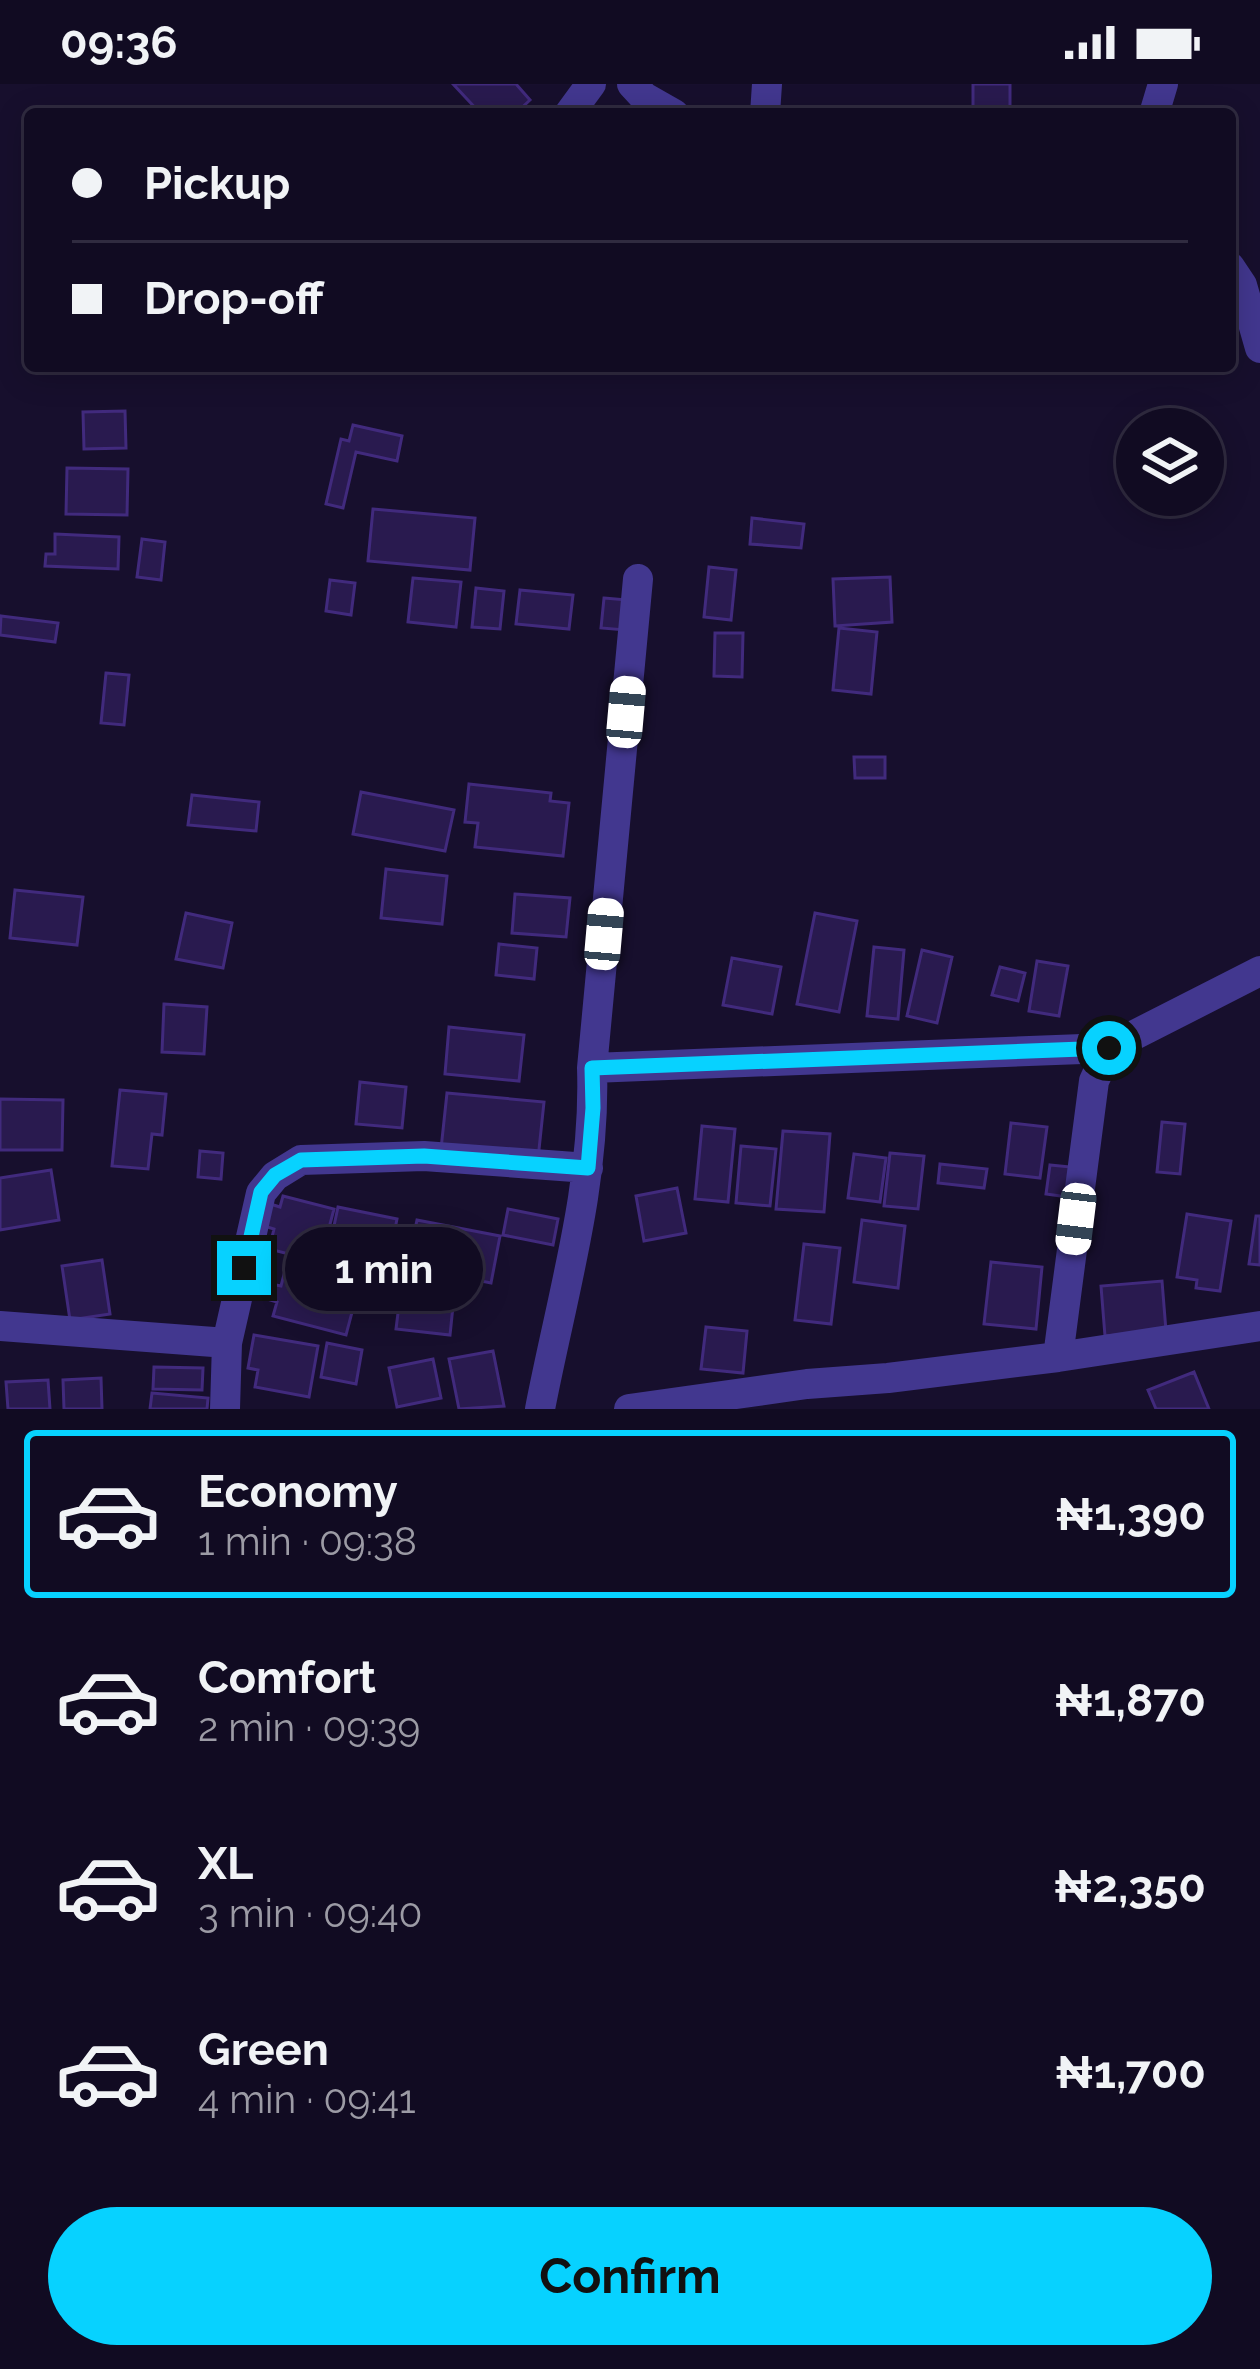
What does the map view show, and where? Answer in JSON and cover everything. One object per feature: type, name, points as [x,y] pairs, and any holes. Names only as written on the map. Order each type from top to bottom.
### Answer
[{"type":"street","points":[[574,108],[592,84]]},
{"type":"street","points":[[632,84],[663,108]]},
{"type":"street","points":[[1236,276],[1260,348]]},
{"type":"street","points":[[540,1409],[563,1290],[577,1245],[588,1168],[592,1068],[638,579]]},
{"type":"street","points":[[592,1068],[1109,1048],[1260,971]]},
{"type":"street","points":[[1058,1357],[1094,1081],[1109,1048]]},
{"type":"street","points":[[224,1409],[227,1343],[261,1192],[275,1175],[301,1160],[424,1156],[588,1168]]},
{"type":"street","points":[[0,1326],[227,1343]]},
{"type":"street","points":[[628,1409],[1058,1357],[1260,1326]]},
{"type":"building","points":[[453,84],[516,84],[530,100],[521,108],[475,108]]},
{"type":"building","points":[[973,84],[1010,84],[1010,108],[973,108]]},
{"type":"building","points":[[125,411],[126,448],[84,449],[83,412]]},
{"type":"building","points":[[353,425],[402,436],[397,461],[356,452],[343,508],[326,504],[341,439],[349,441]]},
{"type":"building","points":[[67,468],[128,469],[127,515],[66,514]]},
{"type":"building","points":[[373,509],[475,518],[470,570],[368,561]]},
{"type":"building","points":[[752,518],[804,524],[801,548],[750,544]]},
{"type":"building","points":[[55,534],[119,537],[118,569],[45,566],[46,554],[55,554]]},
{"type":"building","points":[[142,539],[165,542],[161,580],[137,577]]},
{"type":"building","points":[[709,567],[736,570],[731,620],[704,617]]},
{"type":"building","points":[[890,577],[892,622],[835,626],[833,579]]},
{"type":"building","points":[[413,578],[461,582],[456,627],[408,622]]},
{"type":"building","points":[[330,580],[355,583],[351,615],[326,611]]},
{"type":"building","points":[[476,588],[504,591],[500,629],[472,627]]},
{"type":"building","points":[[520,590],[573,595],[569,629],[516,624]]},
{"type":"building","points":[[604,598],[628,600],[625,630],[601,628]]},
{"type":"building","points":[[1,616],[58,623],[55,642],[0,635]]},
{"type":"building","points":[[839,628],[877,632],[871,694],[833,690]]},
{"type":"building","points":[[715,633],[743,633],[742,677],[714,676]]},
{"type":"building","points":[[106,673],[129,675],[124,725],[101,723]]},
{"type":"building","points":[[854,757],[885,757],[885,778],[855,778]]},
{"type":"building","points":[[469,784],[551,793],[550,801],[569,803],[563,856],[475,847],[478,823],[465,822]]},
{"type":"building","points":[[361,792],[454,810],[445,851],[353,834]]},
{"type":"building","points":[[192,795],[259,802],[256,831],[188,825]]},
{"type":"building","points":[[386,869],[447,876],[442,924],[381,918]]},
{"type":"building","points":[[15,890],[83,897],[77,945],[10,938]]},
{"type":"building","points":[[515,894],[570,898],[566,937],[512,933]]},
{"type":"building","points":[[186,913],[232,923],[223,968],[176,959]]},
{"type":"building","points":[[815,913],[857,921],[839,1012],[797,1004]]},
{"type":"building","points":[[499,944],[537,948],[534,979],[496,975]]},
{"type":"building","points":[[874,947],[904,950],[898,1019],[867,1016]]},
{"type":"building","points":[[922,950],[952,957],[937,1023],[907,1016]]},
{"type":"building","points":[[732,958],[781,967],[772,1014],[723,1005]]},
{"type":"building","points":[[1037,961],[1068,966],[1059,1016],[1029,1011]]},
{"type":"building","points":[[1000,967],[1025,973],[1018,1001],[992,995]]},
{"type":"building","points":[[164,1004],[207,1007],[204,1054],[162,1052]]},
{"type":"building","points":[[449,1027],[524,1035],[519,1081],[445,1074]]},
{"type":"building","points":[[360,1082],[406,1087],[402,1128],[356,1124]]},
{"type":"building","points":[[120,1090],[166,1094],[162,1135],[152,1134],[148,1169],[112,1166]]},
{"type":"building","points":[[447,1093],[544,1102],[538,1159],[441,1149]]},
{"type":"building","points":[[0,1099],[63,1100],[62,1150],[0,1150]]},
{"type":"building","points":[[1162,1122],[1185,1124],[1180,1174],[1157,1172]]},
{"type":"building","points":[[1011,1123],[1047,1127],[1040,1178],[1005,1174]]},
{"type":"building","points":[[702,1126],[735,1129],[728,1202],[695,1199]]},
{"type":"building","points":[[783,1131],[830,1134],[824,1212],[776,1209]]},
{"type":"building","points":[[741,1146],[776,1149],[770,1206],[736,1203]]},
{"type":"building","points":[[200,1151],[223,1153],[221,1179],[198,1177]]},
{"type":"building","points":[[890,1153],[924,1156],[918,1209],[884,1206]]},
{"type":"building","points":[[854,1154],[886,1158],[880,1202],[848,1198]]},
{"type":"building","points":[[940,1164],[987,1169],[984,1188],[938,1183]]},
{"type":"building","points":[[1050,1165],[1071,1167],[1068,1197],[1046,1194]]},
{"type":"building","points":[[51,1170],[59,1220],[0,1230],[0,1178]]},
{"type":"building","points":[[677,1188],[686,1233],[644,1241],[636,1196]]},
{"type":"building","points":[[283,1196],[334,1209],[320,1262],[269,1249],[274,1229],[261,1225],[267,1203],[280,1207]]},
{"type":"building","points":[[338,1207],[397,1219],[387,1270],[327,1259]]},
{"type":"building","points":[[508,1209],[558,1219],[553,1245],[503,1235]]},
{"type":"building","points":[[1187,1214],[1231,1221],[1220,1291],[1196,1288],[1197,1280],[1177,1277]]},
{"type":"building","points":[[1256,1216],[1260,1216],[1260,1265],[1249,1264]]},
{"type":"building","points":[[417,1220],[500,1236],[491,1283],[407,1266]]},
{"type":"building","points":[[862,1220],[905,1226],[898,1288],[854,1282]]},
{"type":"building","points":[[804,1244],[840,1248],[831,1324],[795,1320]]},
{"type":"building","points":[[102,1260],[110,1314],[70,1320],[62,1266]]},
{"type":"building","points":[[991,1262],[1042,1267],[1036,1329],[984,1324]]},
{"type":"building","points":[[287,1263],[360,1282],[346,1335],[273,1316],[277,1302],[267,1299],[271,1284],[281,1286]]},
{"type":"building","points":[[402,1281],[455,1287],[450,1335],[396,1329]]},
{"type":"building","points":[[1162,1281],[1166,1331],[1105,1336],[1101,1286]]},
{"type":"building","points":[[706,1327],[747,1331],[743,1373],[701,1369]]},
{"type":"building","points":[[254,1335],[318,1346],[309,1397],[255,1387],[258,1370],[248,1368]]},
{"type":"building","points":[[327,1343],[362,1350],[356,1384],[321,1377]]},
{"type":"building","points":[[493,1351],[504,1406],[459,1409],[449,1359]]},
{"type":"building","points":[[433,1359],[441,1398],[397,1407],[389,1368]]},
{"type":"building","points":[[154,1367],[203,1368],[202,1390],[153,1389]]},
{"type":"building","points":[[1194,1372],[1209,1409],[1156,1409],[1148,1390]]},
{"type":"building","points":[[101,1378],[102,1409],[64,1409],[63,1380]]},
{"type":"building","points":[[48,1380],[50,1409],[8,1409],[6,1382]]},
{"type":"building","points":[[152,1393],[208,1398],[207,1409],[150,1409]]},
{"type":"route","points":[[244,1268],[261,1192],[275,1175],[301,1160],[424,1156],[588,1168],[592,1068],[1109,1048]]}]
